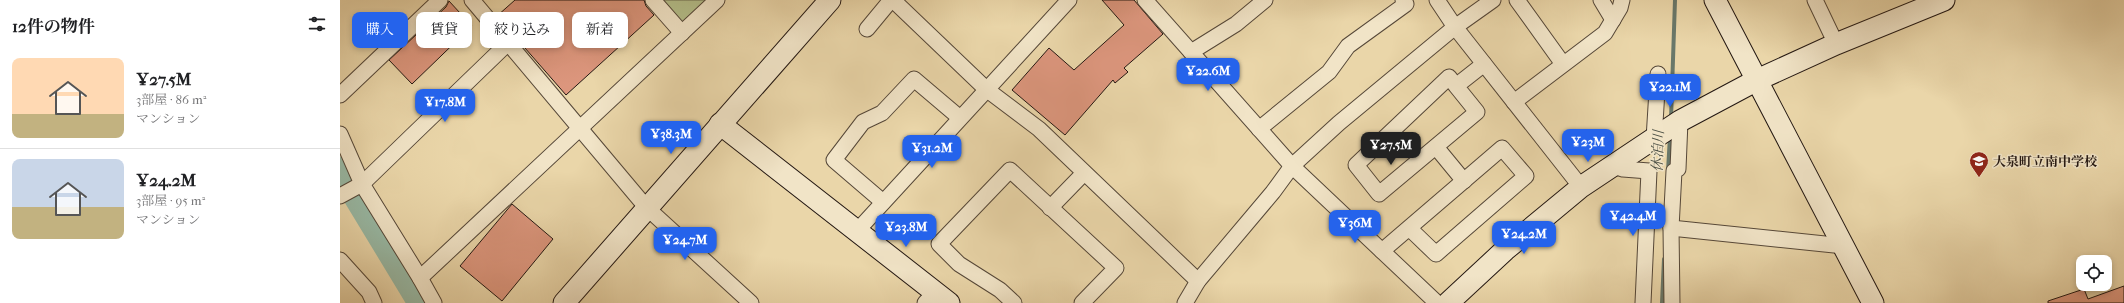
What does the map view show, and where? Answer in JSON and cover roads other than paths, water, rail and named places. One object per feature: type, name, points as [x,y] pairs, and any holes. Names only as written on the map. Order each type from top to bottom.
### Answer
[{"type":"street","points":[[340,95],[440,0]]},
{"type":"street","points":[[472,0],[483,12]]},
{"type":"street","points":[[653,0],[682,33]]},
{"type":"street","points":[[420,278],[717,0]]},
{"type":"street","points":[[564,303],[646,207],[830,0]]},
{"type":"street","points":[[867,29],[892,0],[986,89],[1039,129],[1198,281]]},
{"type":"street","points":[[1145,0],[1292,166],[1437,303]]},
{"type":"street","points":[[1191,52],[1236,24],[1265,0]]},
{"type":"street","points":[[1259,129],[1329,72],[1348,46],[1406,4],[1403,0]]},
{"type":"street","points":[[1437,0],[1455,27],[1581,187]]},
{"type":"street","points":[[1185,303],[1198,281],[1273,192],[1292,166],[1339,122],[1455,27],[1493,0]]},
{"type":"street","points":[[1517,0],[1563,64]]},
{"type":"street","points":[[1602,0],[1613,20]]},
{"type":"street","points":[[1514,102],[1604,33],[1620,8],[1622,0]]},
{"type":"street","points":[[1716,0],[1873,303]]},
{"type":"street","points":[[1815,0],[1836,44]]},
{"type":"street","points":[[1448,303],[1505,250],[1581,187],[1667,131],[1757,80],[1836,44],[1944,0]]},
{"type":"street","points":[[857,231],[986,89],[1060,3]]},
{"type":"street","points":[[340,196],[360,185],[503,48]]},
{"type":"street","points":[[514,48],[646,207],[742,300]]},
{"type":"street","points":[[1456,86],[1484,64]]},
{"type":"street","points":[[1658,74],[1667,131],[1678,169],[1674,171],[1671,228],[1672,303]]},
{"type":"street","points":[[1449,77],[1456,86],[1477,112],[1379,194],[1356,166],[1449,77]]},
{"type":"street","points":[[883,202],[834,160],[863,122],[882,113],[914,80],[960,118]]},
{"type":"street","points":[[720,124],[857,231],[936,299]]},
{"type":"street","points":[[340,134],[360,185],[420,278],[434,303]]},
{"type":"street","points":[[1436,147],[1464,181]]},
{"type":"street","points":[[1382,251],[1502,148],[1526,176],[1436,254],[1409,228]]},
{"type":"street","points":[[1614,166],[1623,169],[1649,171],[1643,303]]},
{"type":"street","points":[[1014,303],[1000,290],[959,264],[939,244],[1010,170],[1116,268],[1082,303]]},
{"type":"street","points":[[1050,208],[1084,173]]},
{"type":"street","points":[[1671,228],[1844,246]]},
{"type":"street","points":[[340,260],[369,292],[374,303]]},
{"type":"waterway","name":"休泊川","points":[[1671,119],[1675,0]]},
{"type":"waterway","name":"休泊川","points":[[1668,171],[1670,136]]},
{"type":"waterway","points":[[340,168],[347,184],[419,303]]},
{"type":"waterway","name":"休泊川","points":[[1662,303],[1664,259]]},
{"type":"place","name":"大泉町立南中学校","points":[[1979,178]]}]
